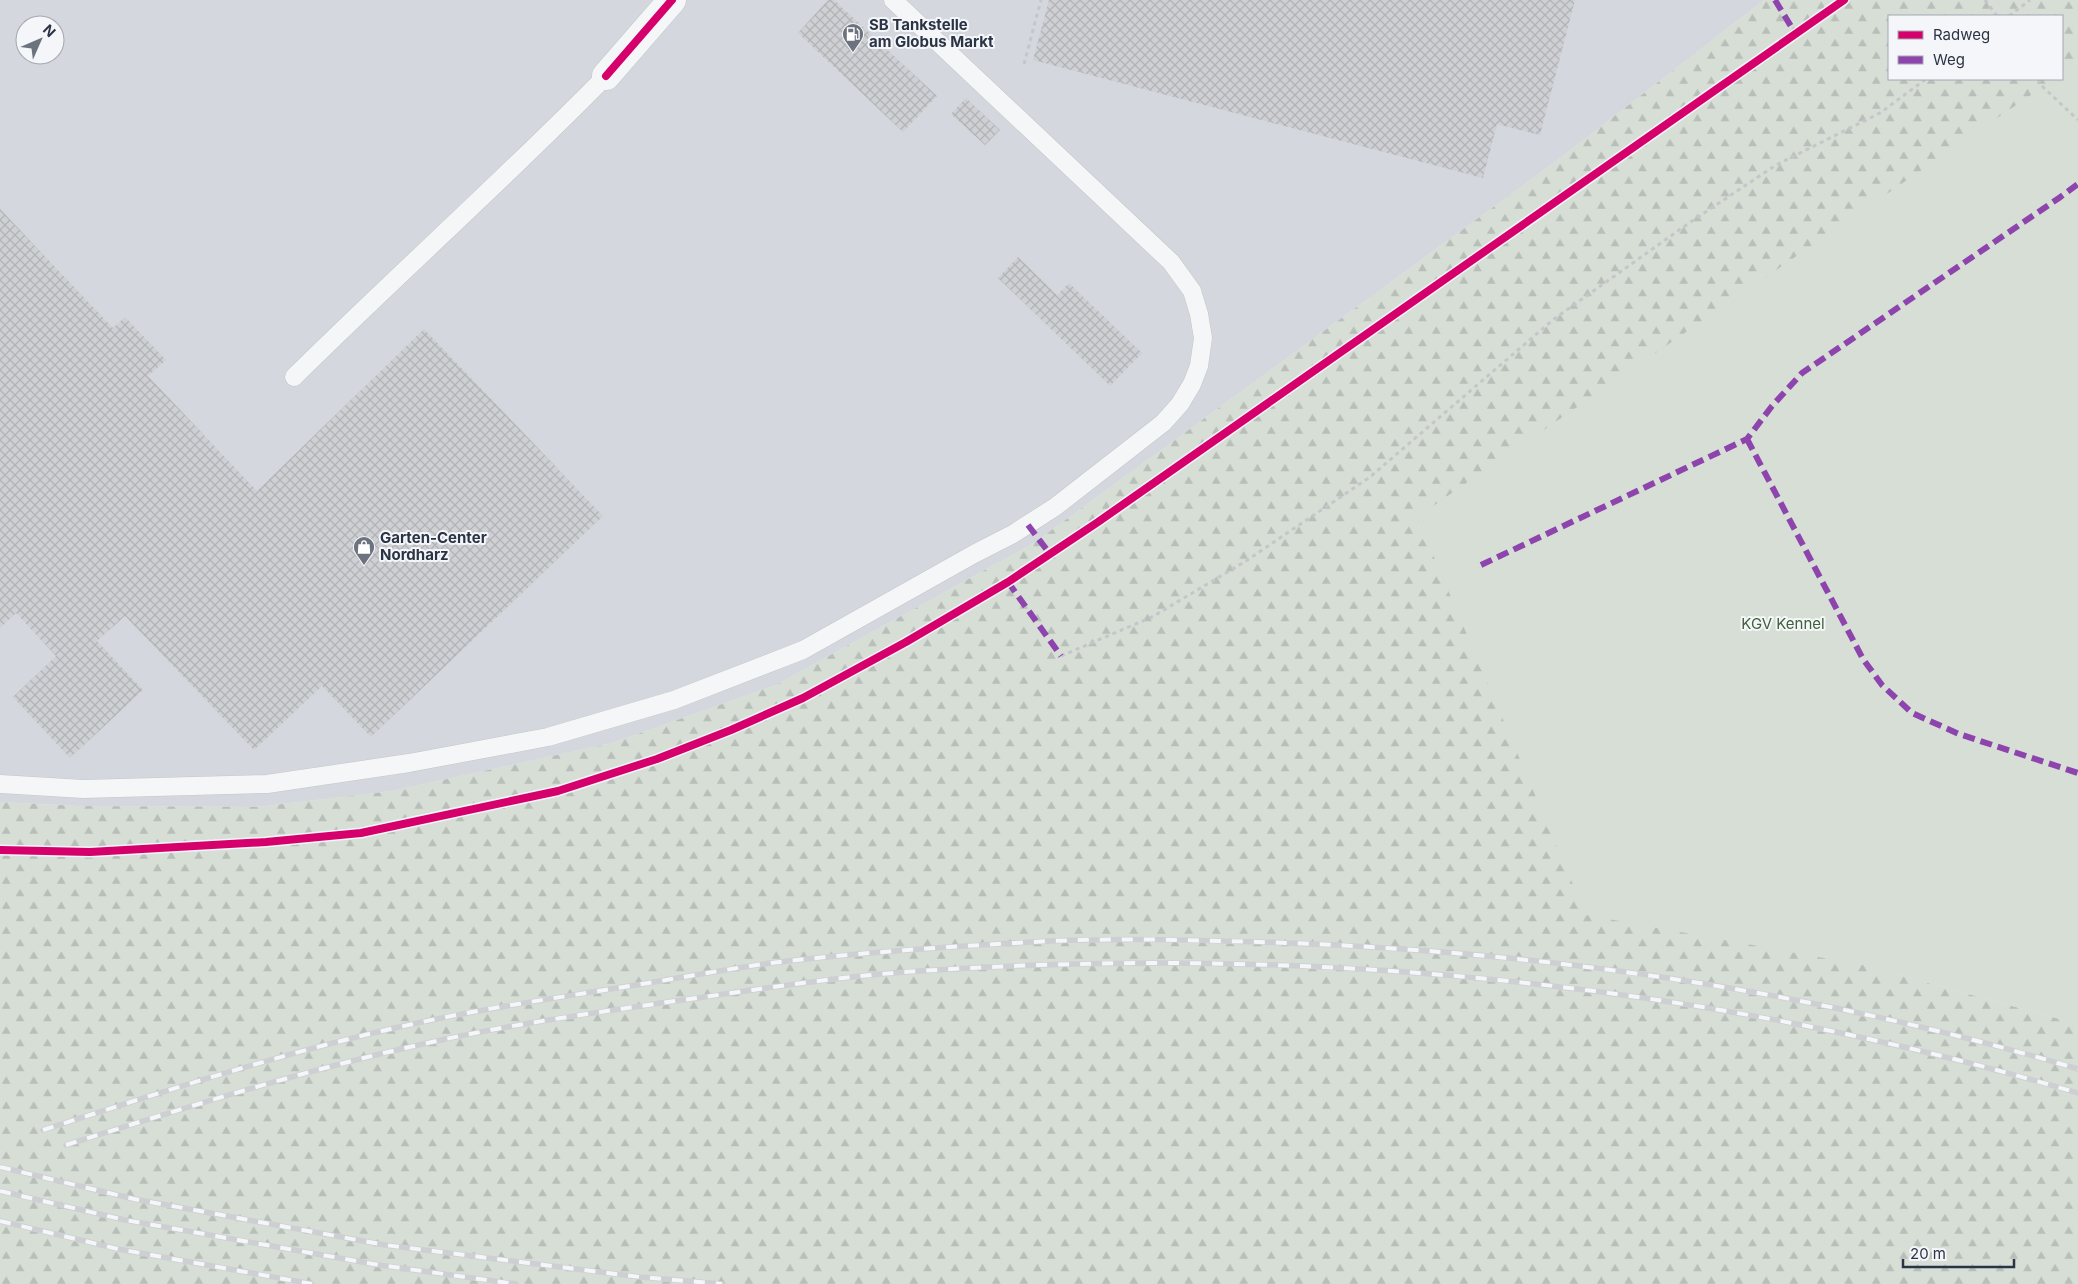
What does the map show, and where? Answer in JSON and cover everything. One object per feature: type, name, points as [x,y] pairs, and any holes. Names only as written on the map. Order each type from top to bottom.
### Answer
[{"type":"street","points":[[606,76],[668,0]]},
{"type":"lane","points":[[0,784],[83,789],[267,784],[409,763],[548,737],[674,700],[803,650],[1013,534],[1055,507],[1163,423],[1180,404],[1192,384],[1199,366],[1202,338],[1199,314],[1192,292],[1170,262],[893,0]]},
{"type":"lane","points":[[294,377],[359,313],[566,118],[606,76]]},
{"type":"path","points":[[1024,64],[1041,0]]},
{"type":"path","points":[[1985,0],[1996,15]]},
{"type":"path","points":[[2010,15],[2030,0]]},
{"type":"path","points":[[1061,656],[1152,617],[1246,561],[1370,477],[1554,319],[1689,223],[1776,165],[1880,113],[1925,80]]},
{"type":"path","points":[[2039,80],[2043,87],[2078,120]]},
{"type":"shaded area","points":[[0,0],[1764,0],[1559,159],[1034,543],[776,685],[612,743],[392,791],[257,807],[78,806],[0,802]]},
{"type":"green space","points":[[1764,0],[2078,0],[2078,61],[2063,72],[2063,15],[1888,15],[1888,80],[2053,80],[2043,87],[1863,965],[2078,1024],[2078,1284],[0,1284],[0,802],[78,806],[257,807],[392,791],[612,743],[776,685],[1034,543],[1559,159]]},
{"type":"green space","name":"KGV Kennel","points":[[2078,61],[2078,1024],[1863,965],[1586,915],[1417,517],[2053,80],[2063,80],[2063,72]]},
{"type":"building","points":[[828,0],[834,0],[937,96],[903,132],[798,33]]},
{"type":"building","points":[[1049,0],[1575,0],[1540,135],[1497,124],[1483,178],[1033,60]]},
{"type":"building","points":[[966,98],[1000,130],[985,145],[951,114]]},
{"type":"building","points":[[0,209],[113,328],[125,317],[166,360],[148,376],[257,491],[424,329],[603,516],[371,737],[322,686],[254,750],[125,616],[97,641],[143,690],[70,758],[13,697],[56,656],[16,613],[0,628]]},
{"type":"building","points":[[1018,257],[1057,295],[1069,283],[1142,353],[1110,386],[998,278]]},
{"type":"railway","points":[[43,1130],[181,1086],[320,1046],[413,1024],[540,1000],[771,963],[911,950],[1077,940],[1129,939],[1259,942],[1363,947],[1466,954],[1570,965],[1673,979],[1775,996],[1877,1017],[1978,1041],[2078,1069]]},
{"type":"railway","points":[[66,1145],[294,1076],[432,1042],[492,1030],[675,1001],[859,976],[1066,964],[1212,963],[1358,969],[1504,981],[1650,999],[1794,1023],[1937,1055],[2078,1093]]},
{"type":"railway","points":[[0,1167],[134,1199],[385,1245],[640,1277],[722,1284]]},
{"type":"railway","points":[[0,1191],[125,1220],[379,1265],[516,1284]]},
{"type":"railway","points":[[0,1221],[118,1249],[312,1284]]},
{"type":"marked path","points":[[1775,0],[1795,33]]},
{"type":"marked path","points":[[1481,565],[1747,439],[1772,406],[1802,373],[2078,184]]},
{"type":"marked path","points":[[1747,439],[1863,659],[1882,685],[1912,713],[1959,734],[2078,773]]},
{"type":"marked path","points":[[1028,525],[1050,554]]},
{"type":"marked path","points":[[1008,582],[1061,656]]},
{"type":"cycle path","points":[[606,76],[672,0]]},
{"type":"cycle path","points":[[0,850],[90,852],[266,842],[361,833],[558,791],[657,759],[731,730],[803,698],[906,642],[1008,582],[1098,522],[1844,0]]},
{"type":"place","name":"SB Tankstelle am Globus Markt","points":[[853,53]]},
{"type":"place","name":"Garten-Center Nordharz","points":[[364,566]]}]
